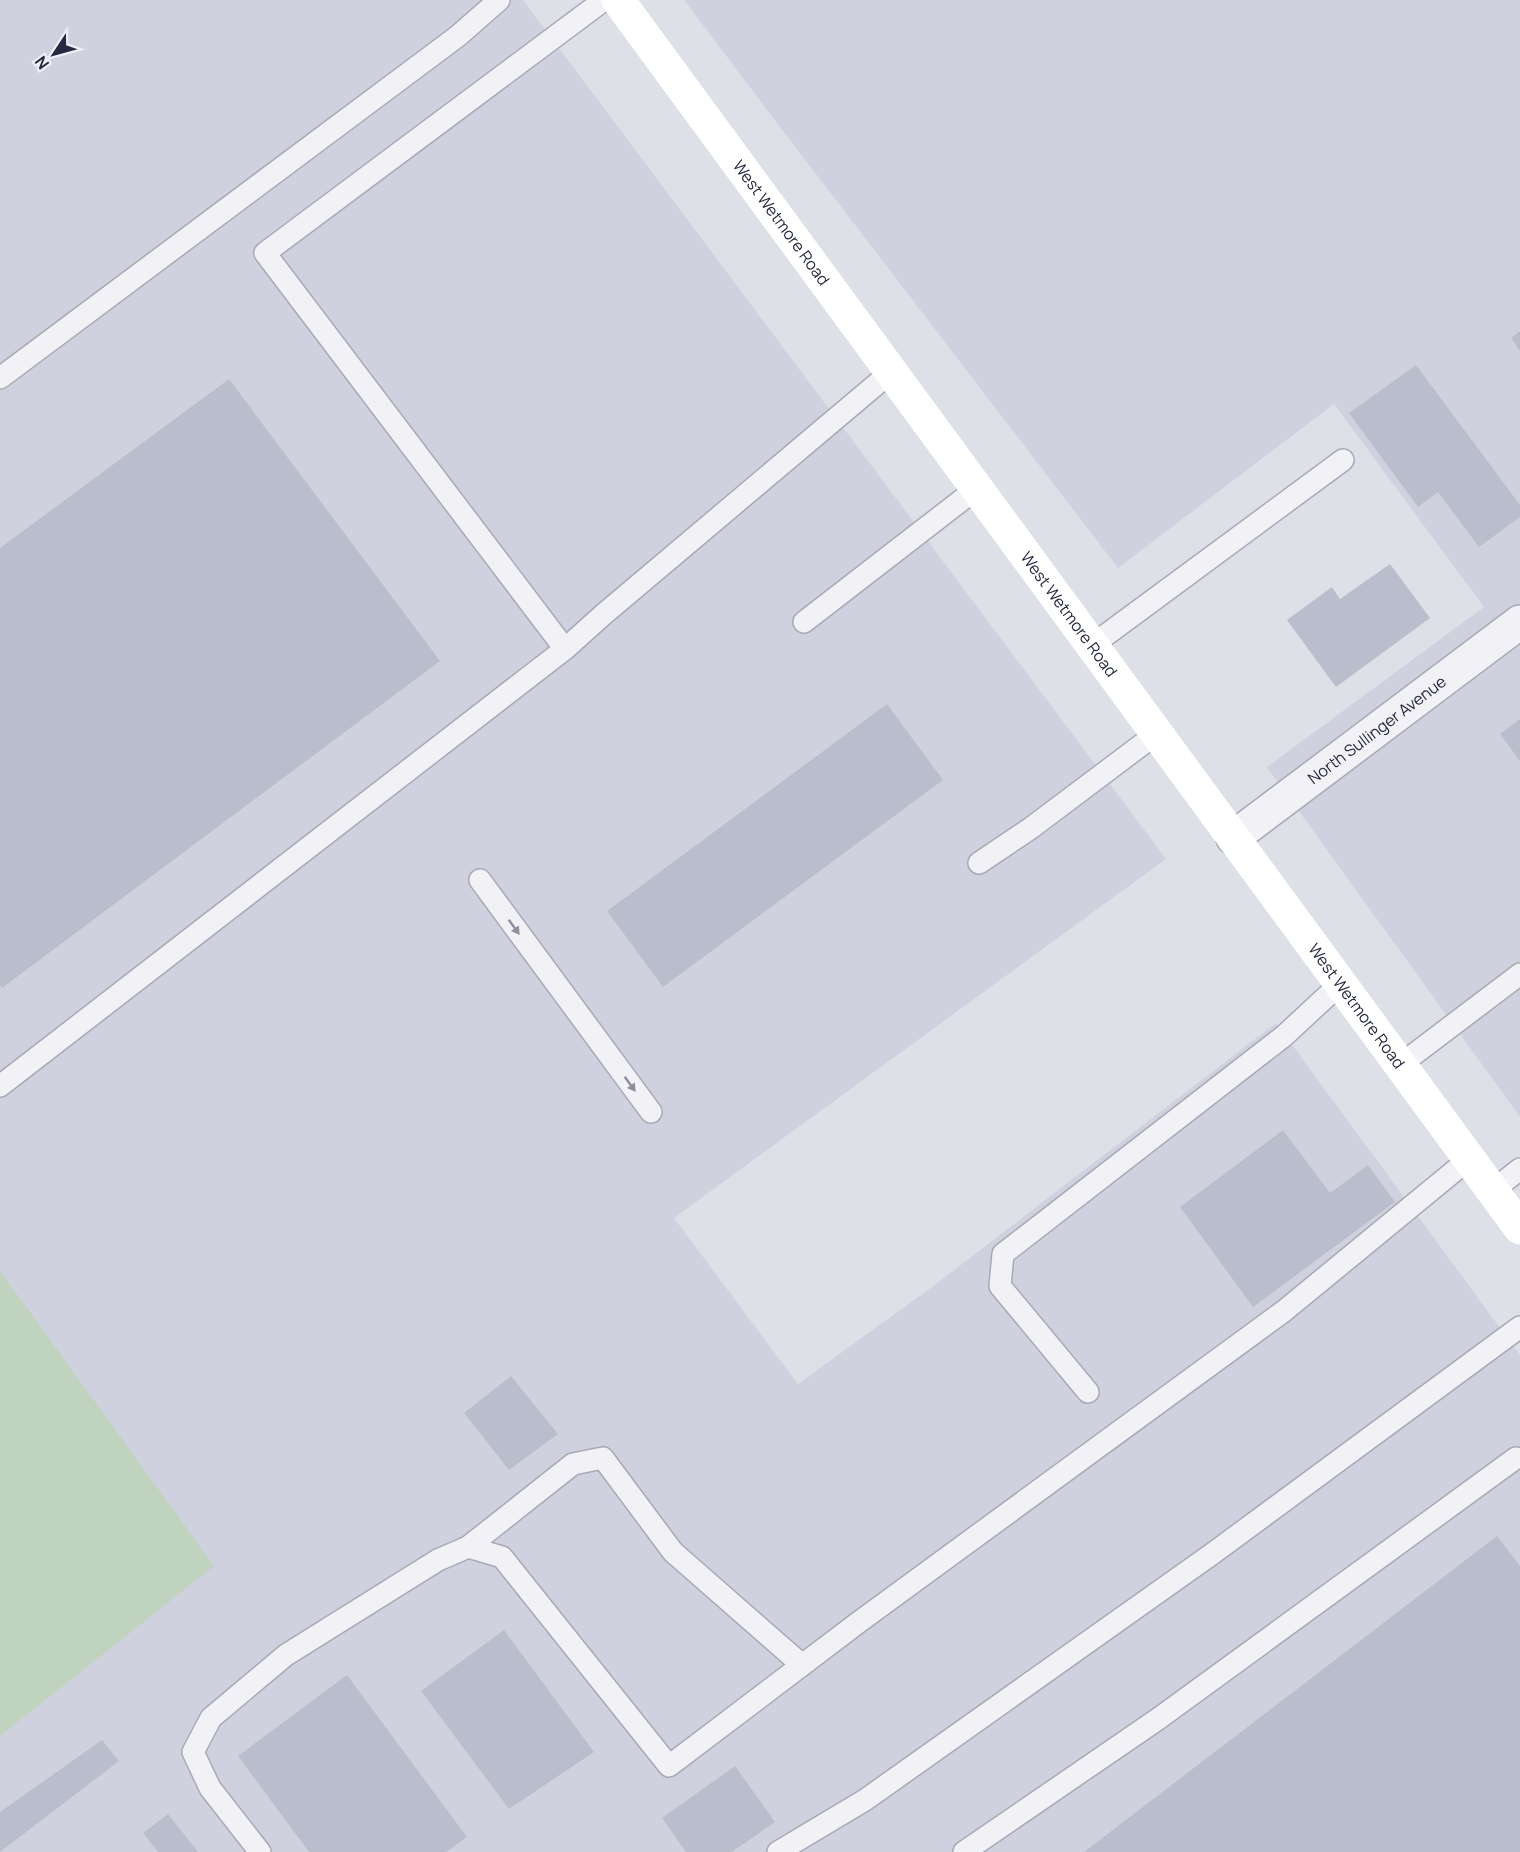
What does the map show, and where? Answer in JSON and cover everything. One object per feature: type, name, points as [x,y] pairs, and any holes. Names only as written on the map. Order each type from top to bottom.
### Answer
[{"type":"street","name":"West Wetmore Road","points":[[618,0],[1520,1228]]},
{"type":"street","name":"North Sullinger Avenue","points":[[1233,838],[1520,622]]},
{"type":"lane","points":[[0,378],[458,36],[499,0]]},
{"type":"lane","points":[[566,650],[265,253],[604,0]]},
{"type":"lane","points":[[0,1086],[566,650],[604,614],[891,372]]},
{"type":"lane","points":[[1091,646],[1343,460]]},
{"type":"lane","points":[[804,622],[976,489]]},
{"type":"lane","points":[[979,863],[1031,828],[1156,734]]},
{"type":"lane","points":[[480,880],[651,1112]]},
{"type":"lane","points":[[1400,1065],[1520,974]]},
{"type":"lane","points":[[1088,1392],[1000,1286],[1003,1254],[1284,1036],[1340,984]]},
{"type":"lane","points":[[468,1547],[502,1557],[669,1766],[802,1665],[1284,1311],[1469,1159]]},
{"type":"lane","points":[[1492,1191],[1520,1169]]},
{"type":"lane","points":[[778,1852],[894,1780],[1212,1554],[1520,1327]]},
{"type":"lane","points":[[260,1852],[210,1788],[193,1752],[211,1718],[286,1655],[438,1560],[468,1547],[573,1464],[603,1458],[673,1552],[802,1665]]},
{"type":"lane","points":[[964,1852],[1158,1719],[1519,1459]]},
{"type":"shaded area","points":[[0,0],[523,0],[1166,859],[674,1218],[798,1384],[936,1284],[1276,1023],[1520,1355],[1520,1852],[0,1852]]},
{"type":"shaded area","points":[[684,0],[1520,0],[1520,1117],[1267,767],[1484,607],[1334,404],[1118,568]]},
{"type":"green space","points":[[0,1271],[214,1566],[0,1736]]},
{"type":"building","points":[[1520,331],[1520,351],[1511,338]]},
{"type":"building","points":[[1416,365],[1520,505],[1520,517],[1479,547],[1438,492],[1418,507],[1349,413]]},
{"type":"building","points":[[229,379],[440,661],[2,988],[0,985],[0,548]]},
{"type":"building","points":[[1390,564],[1430,618],[1336,687],[1287,620],[1332,587],[1340,599]]},
{"type":"building","points":[[887,704],[943,780],[663,987],[607,911]]},
{"type":"building","points":[[1520,719],[1520,761],[1500,734]]},
{"type":"building","points":[[1283,1130],[1330,1193],[1368,1165],[1395,1202],[1253,1307],[1180,1207]]},
{"type":"building","points":[[511,1376],[558,1434],[509,1470],[464,1413]]},
{"type":"building","points":[[1497,1536],[1520,1566],[1520,1852],[1084,1852]]},
{"type":"building","points":[[504,1630],[594,1752],[509,1809],[421,1691]]},
{"type":"building","points":[[347,1675],[467,1837],[446,1852],[309,1852],[238,1756]]},
{"type":"building","points":[[102,1740],[119,1761],[0,1852],[0,1812]]},
{"type":"building","points":[[735,1766],[775,1822],[732,1852],[686,1852],[662,1818]]},
{"type":"building","points":[[168,1814],[198,1852],[158,1852],[143,1833]]}]
